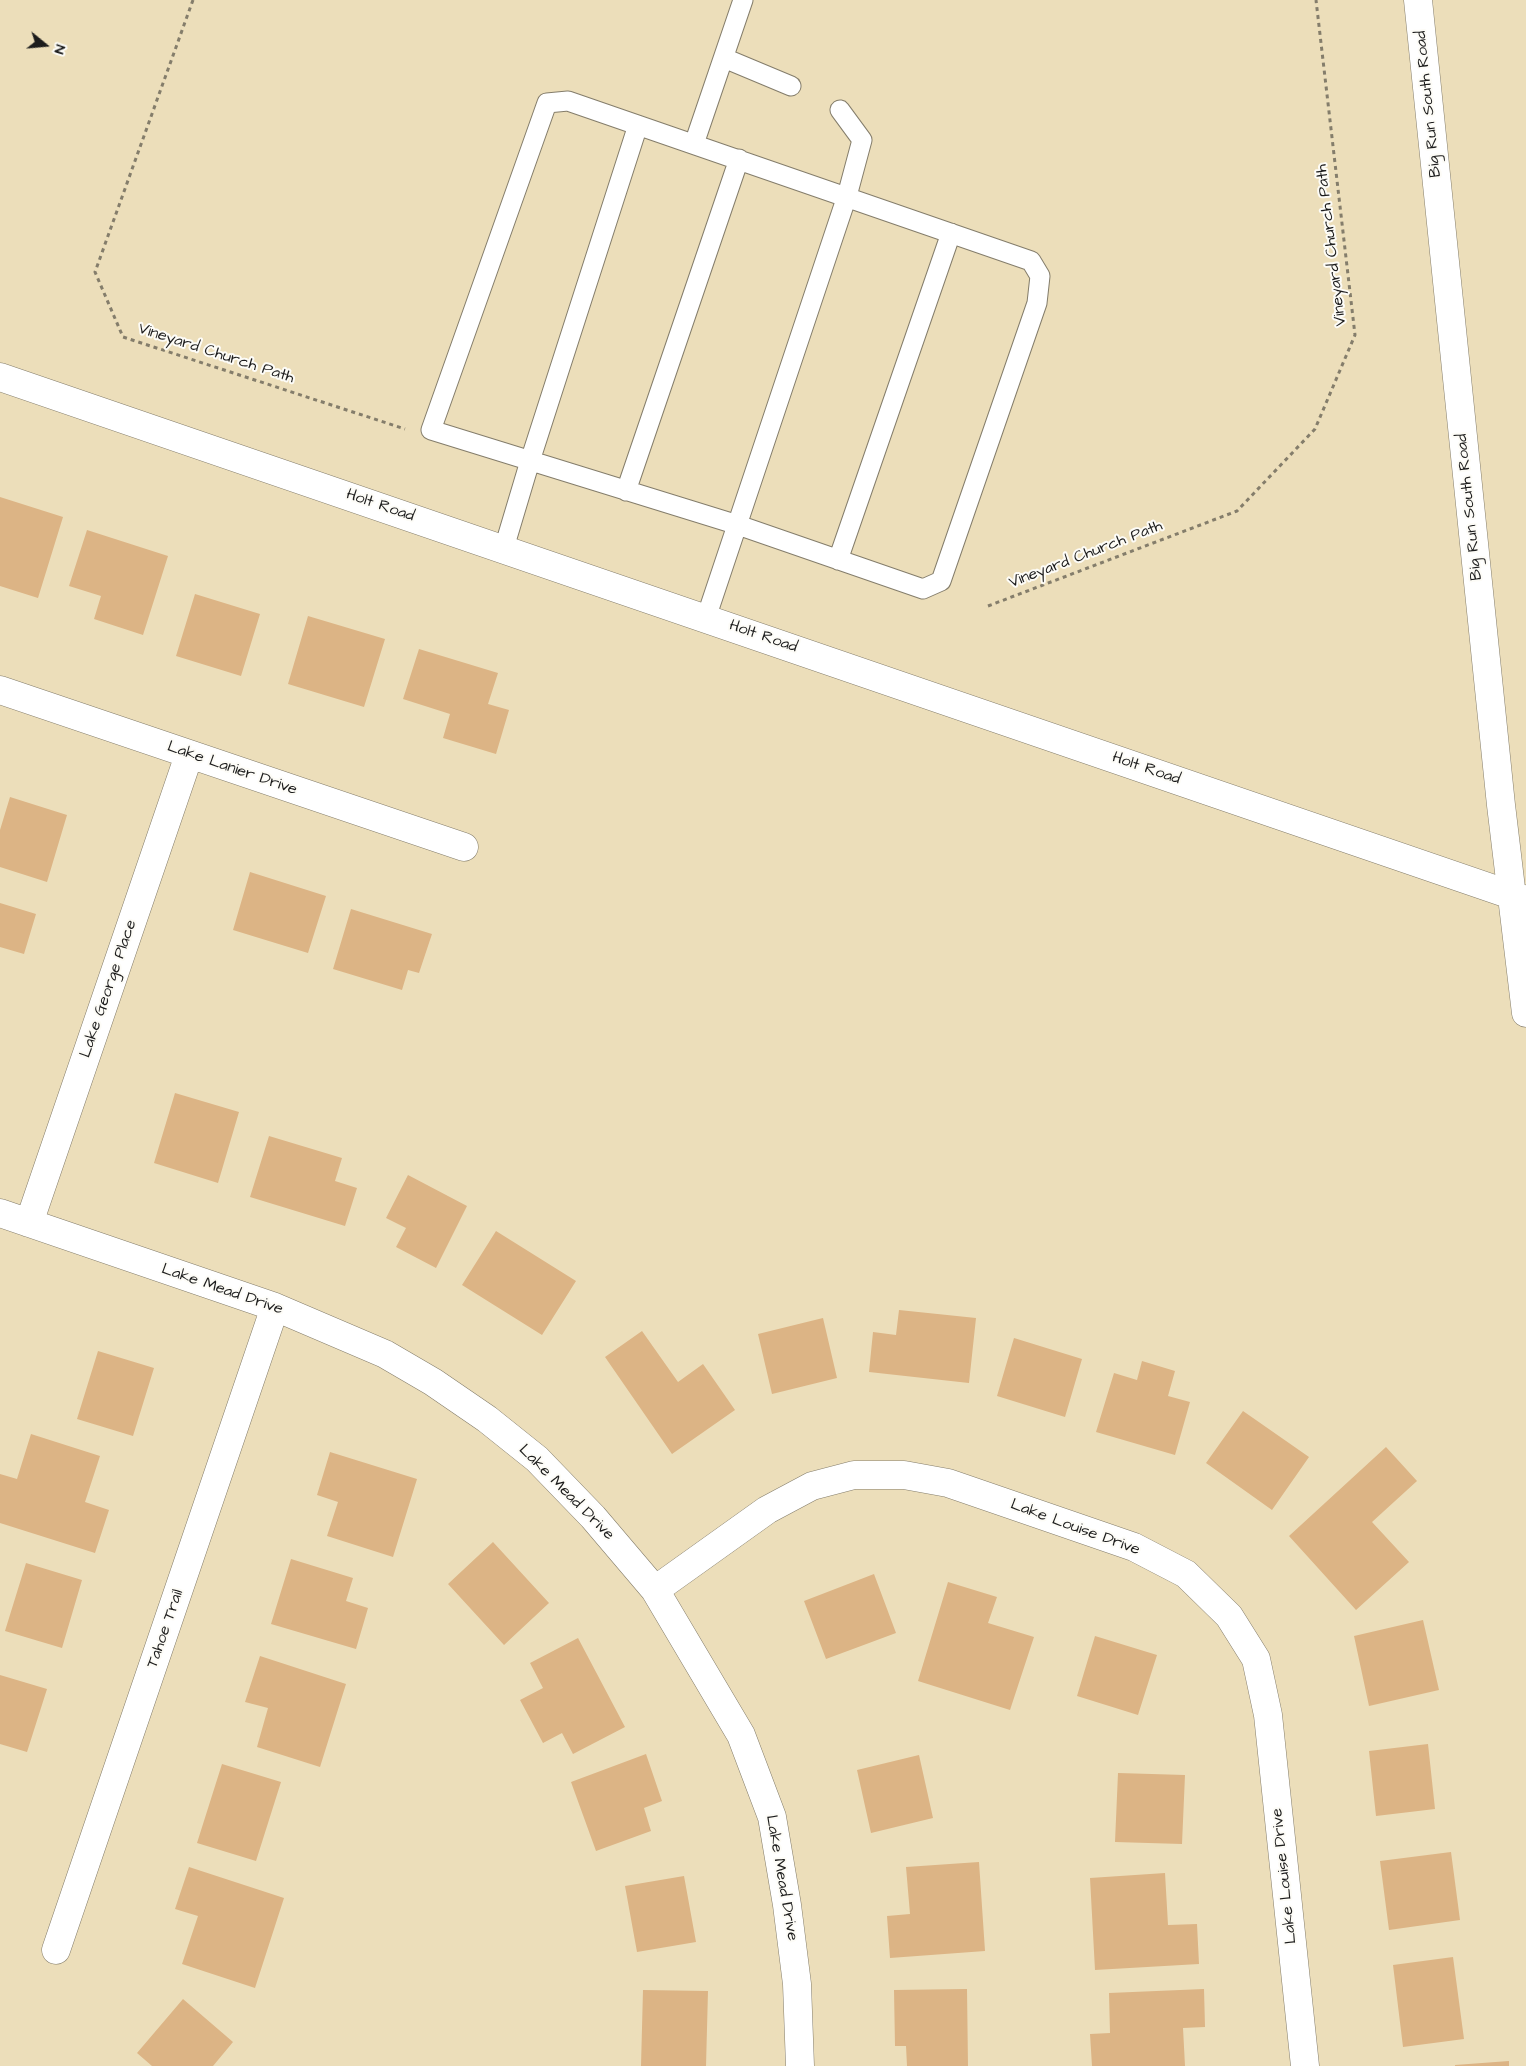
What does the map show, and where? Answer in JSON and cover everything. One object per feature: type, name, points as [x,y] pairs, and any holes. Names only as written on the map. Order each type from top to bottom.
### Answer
[{"type":"street","name":"Big Run South Road","points":[[1418,0],[1501,805],[1519,898],[1526,1013]]},
{"type":"street","name":"Holt Road","points":[[0,377],[504,548],[1519,898]]},
{"type":"street","name":"Lake Lanier Drive","points":[[0,690],[464,847]]},
{"type":"street","name":"Lake George Place","points":[[29,1223],[189,754]]},
{"type":"street","name":"Lake Mead Drive","points":[[0,1213],[275,1308],[385,1354],[433,1382],[487,1419],[537,1459],[593,1517],[655,1590],[741,1735],[772,1817],[787,1905],[797,1984],[800,2066]]},
{"type":"street","name":"Tahoe Trail","points":[[56,1950],[275,1308]]},
{"type":"street","name":"Lake Louise Drive","points":[[655,1590],[766,1510],[812,1486],[854,1475],[904,1475],[948,1484],[1134,1547],[1186,1574],[1229,1616],[1256,1659],[1268,1715],[1305,2066]]},
{"type":"lane","points":[[694,144],[743,0]]},
{"type":"lane","points":[[724,58],[791,86]]},
{"type":"lane","points":[[568,101],[638,125],[1031,261],[1040,276],[1033,312],[940,581],[923,589],[738,526],[431,430],[547,103],[568,101]]},
{"type":"lane","points":[[706,618],[847,196],[862,140],[840,110]]},
{"type":"lane","points":[[504,548],[638,125]]},
{"type":"lane","points":[[626,491],[739,160]]},
{"type":"lane","points":[[838,560],[951,233]]},
{"type":"path","name":"Vineyard Church Path","points":[[193,0],[95,272],[123,337],[407,430]]},
{"type":"path","name":"Vineyard Church Path","points":[[988,606],[1237,511],[1315,429],[1355,335],[1316,0]]},
{"type":"building","points":[[0,497],[63,517],[38,598],[0,586]]},
{"type":"building","points":[[87,530],[168,556],[143,635],[94,619],[101,596],[69,586]]},
{"type":"building","points":[[195,594],[260,614],[241,676],[176,656]]},
{"type":"building","points":[[308,616],[385,639],[364,707],[288,684]]},
{"type":"building","points":[[419,649],[498,673],[488,704],[509,710],[496,754],[443,738],[450,714],[403,699]]},
{"type":"building","points":[[10,797],[67,815],[47,882],[0,867],[0,830]]},
{"type":"building","points":[[250,872],[326,896],[308,953],[233,930]]},
{"type":"building","points":[[0,903],[36,914],[24,954],[0,947]]},
{"type":"building","points":[[351,909],[432,934],[419,973],[408,970],[402,990],[333,969]]},
{"type":"building","points":[[175,1093],[239,1112],[218,1183],[154,1163]]},
{"type":"building","points":[[269,1136],[342,1158],[335,1181],[357,1188],[345,1226],[250,1197]]},
{"type":"building","points":[[408,1175],[467,1206],[436,1268],[396,1247],[406,1228],[386,1218]]},
{"type":"building","points":[[496,1231],[576,1281],[542,1335],[462,1285]]},
{"type":"building","points":[[899,1310],[976,1318],[969,1383],[869,1372],[873,1332],[896,1335]]},
{"type":"building","points":[[823,1318],[837,1378],[772,1394],[758,1334]]},
{"type":"building","points":[[642,1331],[678,1382],[703,1364],[735,1410],[672,1454],[605,1357]]},
{"type":"building","points":[[1014,1338],[1082,1359],[1065,1417],[997,1396]]},
{"type":"building","points":[[98,1351],[154,1368],[133,1436],[77,1419]]},
{"type":"building","points":[[1142,1361],[1175,1371],[1168,1396],[1190,1402],[1175,1455],[1096,1432],[1114,1373],[1137,1380]]},
{"type":"building","points":[[1243,1411],[1309,1457],[1272,1510],[1206,1463]]},
{"type":"building","points":[[31,1434],[100,1456],[85,1502],[109,1510],[95,1553],[0,1523],[0,1474],[17,1479]]},
{"type":"building","points":[[1386,1447],[1417,1481],[1372,1522],[1409,1562],[1356,1610],[1289,1536]]},
{"type":"building","points":[[330,1452],[417,1479],[393,1557],[327,1536],[338,1502],[317,1495]]},
{"type":"building","points":[[493,1542],[549,1603],[504,1645],[448,1584]]},
{"type":"building","points":[[291,1559],[353,1578],[346,1601],[368,1608],[356,1649],[271,1624]]},
{"type":"building","points":[[26,1563],[82,1580],[62,1648],[5,1631]]},
{"type":"building","points":[[874,1574],[896,1633],[826,1659],[804,1601]]},
{"type":"building","points":[[948,1582],[997,1597],[988,1623],[1034,1637],[1010,1710],[918,1681]]},
{"type":"building","points":[[1423,1620],[1439,1690],[1369,1706],[1354,1636]]},
{"type":"building","points":[[1095,1636],[1157,1655],[1138,1715],[1077,1696]]},
{"type":"building","points":[[578,1638],[625,1727],[573,1754],[562,1733],[543,1743],[520,1700],[543,1688],[530,1663]]},
{"type":"building","points":[[260,1656],[346,1684],[320,1767],[257,1747],[268,1708],[245,1702]]},
{"type":"building","points":[[0,1675],[47,1689],[27,1752],[0,1744]]},
{"type":"building","points":[[1428,1744],[1435,1809],[1376,1816],[1369,1751]]},
{"type":"building","points":[[646,1754],[662,1801],[644,1808],[651,1831],[596,1851],[571,1782]]},
{"type":"building","points":[[919,1755],[933,1818],[871,1833],[857,1770]]},
{"type":"building","points":[[222,1764],[281,1782],[256,1861],[197,1843]]},
{"type":"building","points":[[1118,1773],[1185,1775],[1182,1844],[1115,1842]]},
{"type":"building","points":[[1451,1852],[1460,1920],[1389,1930],[1380,1861]]},
{"type":"building","points":[[979,1862],[985,1951],[890,1958],[887,1916],[910,1914],[906,1867]]},
{"type":"building","points":[[189,1867],[284,1898],[255,1988],[182,1964],[198,1916],[175,1909]]},
{"type":"building","points":[[1165,1873],[1168,1925],[1197,1924],[1199,1964],[1095,1970],[1090,1878]]},
{"type":"building","points":[[684,1876],[696,1942],[637,1952],[625,1886]]},
{"type":"building","points":[[1453,1957],[1464,2039],[1403,2047],[1393,1965]]},
{"type":"building","points":[[967,1989],[968,2066],[907,2066],[906,2046],[895,2046],[894,1990]]},
{"type":"building","points":[[1204,1989],[1205,2027],[1183,2028],[1185,2066],[1092,2066],[1090,2034],[1110,2033],[1109,1993]]},
{"type":"building","points":[[643,1990],[708,1991],[706,2066],[641,2066]]},
{"type":"building","points":[[183,1999],[233,2042],[213,2066],[152,2066],[137,2053]]},
{"type":"building","points":[[1509,2061],[1509,2066],[1455,2066],[1455,2065]]}]
